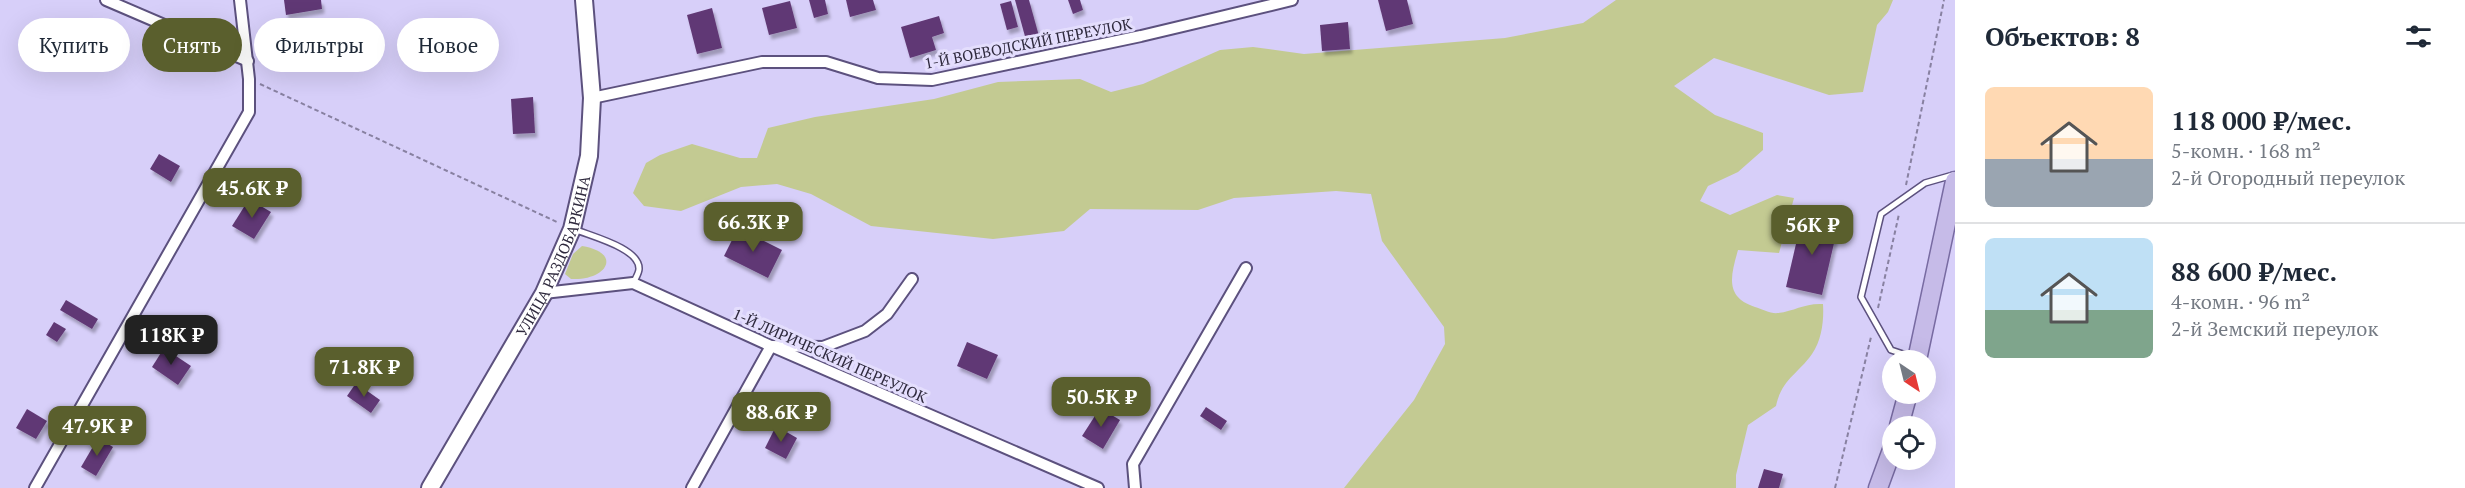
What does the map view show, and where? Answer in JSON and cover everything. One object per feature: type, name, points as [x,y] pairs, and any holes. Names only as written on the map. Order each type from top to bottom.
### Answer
[{"type":"main road","points":[[1919,350],[1955,181]]},
{"type":"main road","points":[[1878,488],[1885,470]]},
{"type":"street","points":[[106,0],[248,61]]},
{"type":"street","points":[[35,488],[249,112],[248,61],[240,0]]},
{"type":"street","name":"УЛИЦА РАЗДОБАРКИНА","points":[[430,488],[544,293],[572,229],[589,156],[592,98],[584,0]]},
{"type":"street","name":"1-Й ВОЕВОДСКИЙ ПЕРЕУЛОК","points":[[592,98],[762,62],[826,62],[878,78],[932,80],[1141,36],[1292,0]]},
{"type":"street","points":[[1136,488],[1133,464],[1246,268]]},
{"type":"street","points":[[692,488],[771,346],[823,347],[865,331],[887,314],[912,279]]},
{"type":"street","points":[[544,293],[633,283]]},
{"type":"street","name":"1-Й ЛИРИЧЕСКИЙ ПЕРЕУЛОК","points":[[633,283],[771,346],[1098,488]]},
{"type":"lane","points":[[1891,350],[1861,297],[1881,214],[1925,183],[1955,175]]},
{"type":"lane","points":[[572,229],[629,251],[637,259],[639,270],[633,283]]},
{"type":"path","points":[[1835,488],[1903,198],[1944,0]]},
{"type":"path","points":[[249,79],[572,229]]},
{"type":"green space","points":[[1616,0],[1893,0],[1888,12],[1877,25],[1863,92],[1829,95],[1714,58],[1674,86],[1715,115],[1763,133],[1763,150],[1738,172],[1708,186],[1700,201],[1730,215],[1777,195],[1794,198],[1779,253],[1738,250],[1732,284],[1738,297],[1745,303],[1775,313],[1823,304],[1822,330],[1812,354],[1786,383],[1776,406],[1748,425],[1736,475],[1736,488],[1344,488],[1414,400],[1445,344],[1444,327],[1382,241],[1371,194],[1336,191],[1234,198],[1198,210],[1090,209],[1064,231],[993,239],[871,226],[811,194],[777,184],[741,187],[681,211],[644,206],[633,193],[646,163],[660,155],[692,144],[740,158],[757,158],[768,128],[815,117],[934,99],[998,82],[1080,79],[1111,92],[1143,84],[1220,50],[1253,47],[1304,54],[1505,38],[1583,23]]},
{"type":"green space","points":[[582,246],[603,254],[606,260],[605,266],[593,276],[571,279],[565,274],[573,254]]},
{"type":"building","points":[[284,0],[321,0],[322,9],[286,15]]},
{"type":"building","points":[[809,0],[825,0],[828,14],[814,18]]},
{"type":"building","points":[[846,0],[873,0],[876,10],[850,17]]},
{"type":"building","points":[[1015,0],[1029,0],[1039,36],[1026,40]]},
{"type":"building","points":[[1068,0],[1080,0],[1083,10],[1073,14]]},
{"type":"building","points":[[1378,0],[1407,0],[1413,24],[1386,31]]},
{"type":"building","points":[[790,1],[797,28],[769,35],[762,8]]},
{"type":"building","points":[[1011,1],[1018,27],[1007,30],[1000,4]]},
{"type":"building","points":[[712,8],[722,48],[697,54],[687,15]]},
{"type":"building","points":[[939,16],[944,33],[932,37],[936,50],[910,58],[901,27]]},
{"type":"building","points":[[1348,22],[1350,49],[1322,51],[1320,25]]},
{"type":"building","points":[[533,97],[535,133],[513,134],[511,99]]},
{"type":"building","points":[[159,154],[180,166],[171,182],[150,169]]},
{"type":"building","points":[[249,199],[271,212],[254,239],[232,226]]},
{"type":"building","points":[[1802,218],[1838,226],[1822,295],[1786,287]]},
{"type":"building","points":[[738,228],[782,250],[768,278],[724,256]]},
{"type":"building","points":[[66,300],[98,319],[92,329],[60,310]]},
{"type":"building","points":[[54,322],[66,329],[57,342],[46,335]]},
{"type":"building","points":[[967,342],[998,355],[987,379],[957,366]]},
{"type":"building","points":[[164,348],[191,366],[178,385],[152,367]]},
{"type":"building","points":[[356,383],[380,400],[371,413],[347,396]]},
{"type":"building","points":[[1206,407],[1227,421],[1221,430],[1200,416]]},
{"type":"building","points":[[1100,408],[1120,420],[1103,449],[1082,436]]},
{"type":"building","points":[[27,409],[47,421],[36,439],[16,428]]},
{"type":"building","points":[[776,426],[797,438],[786,459],[765,448]]},
{"type":"building","points":[[98,438],[113,447],[96,476],[81,467]]},
{"type":"building","points":[[1764,469],[1783,474],[1779,488],[1758,488]]}]
